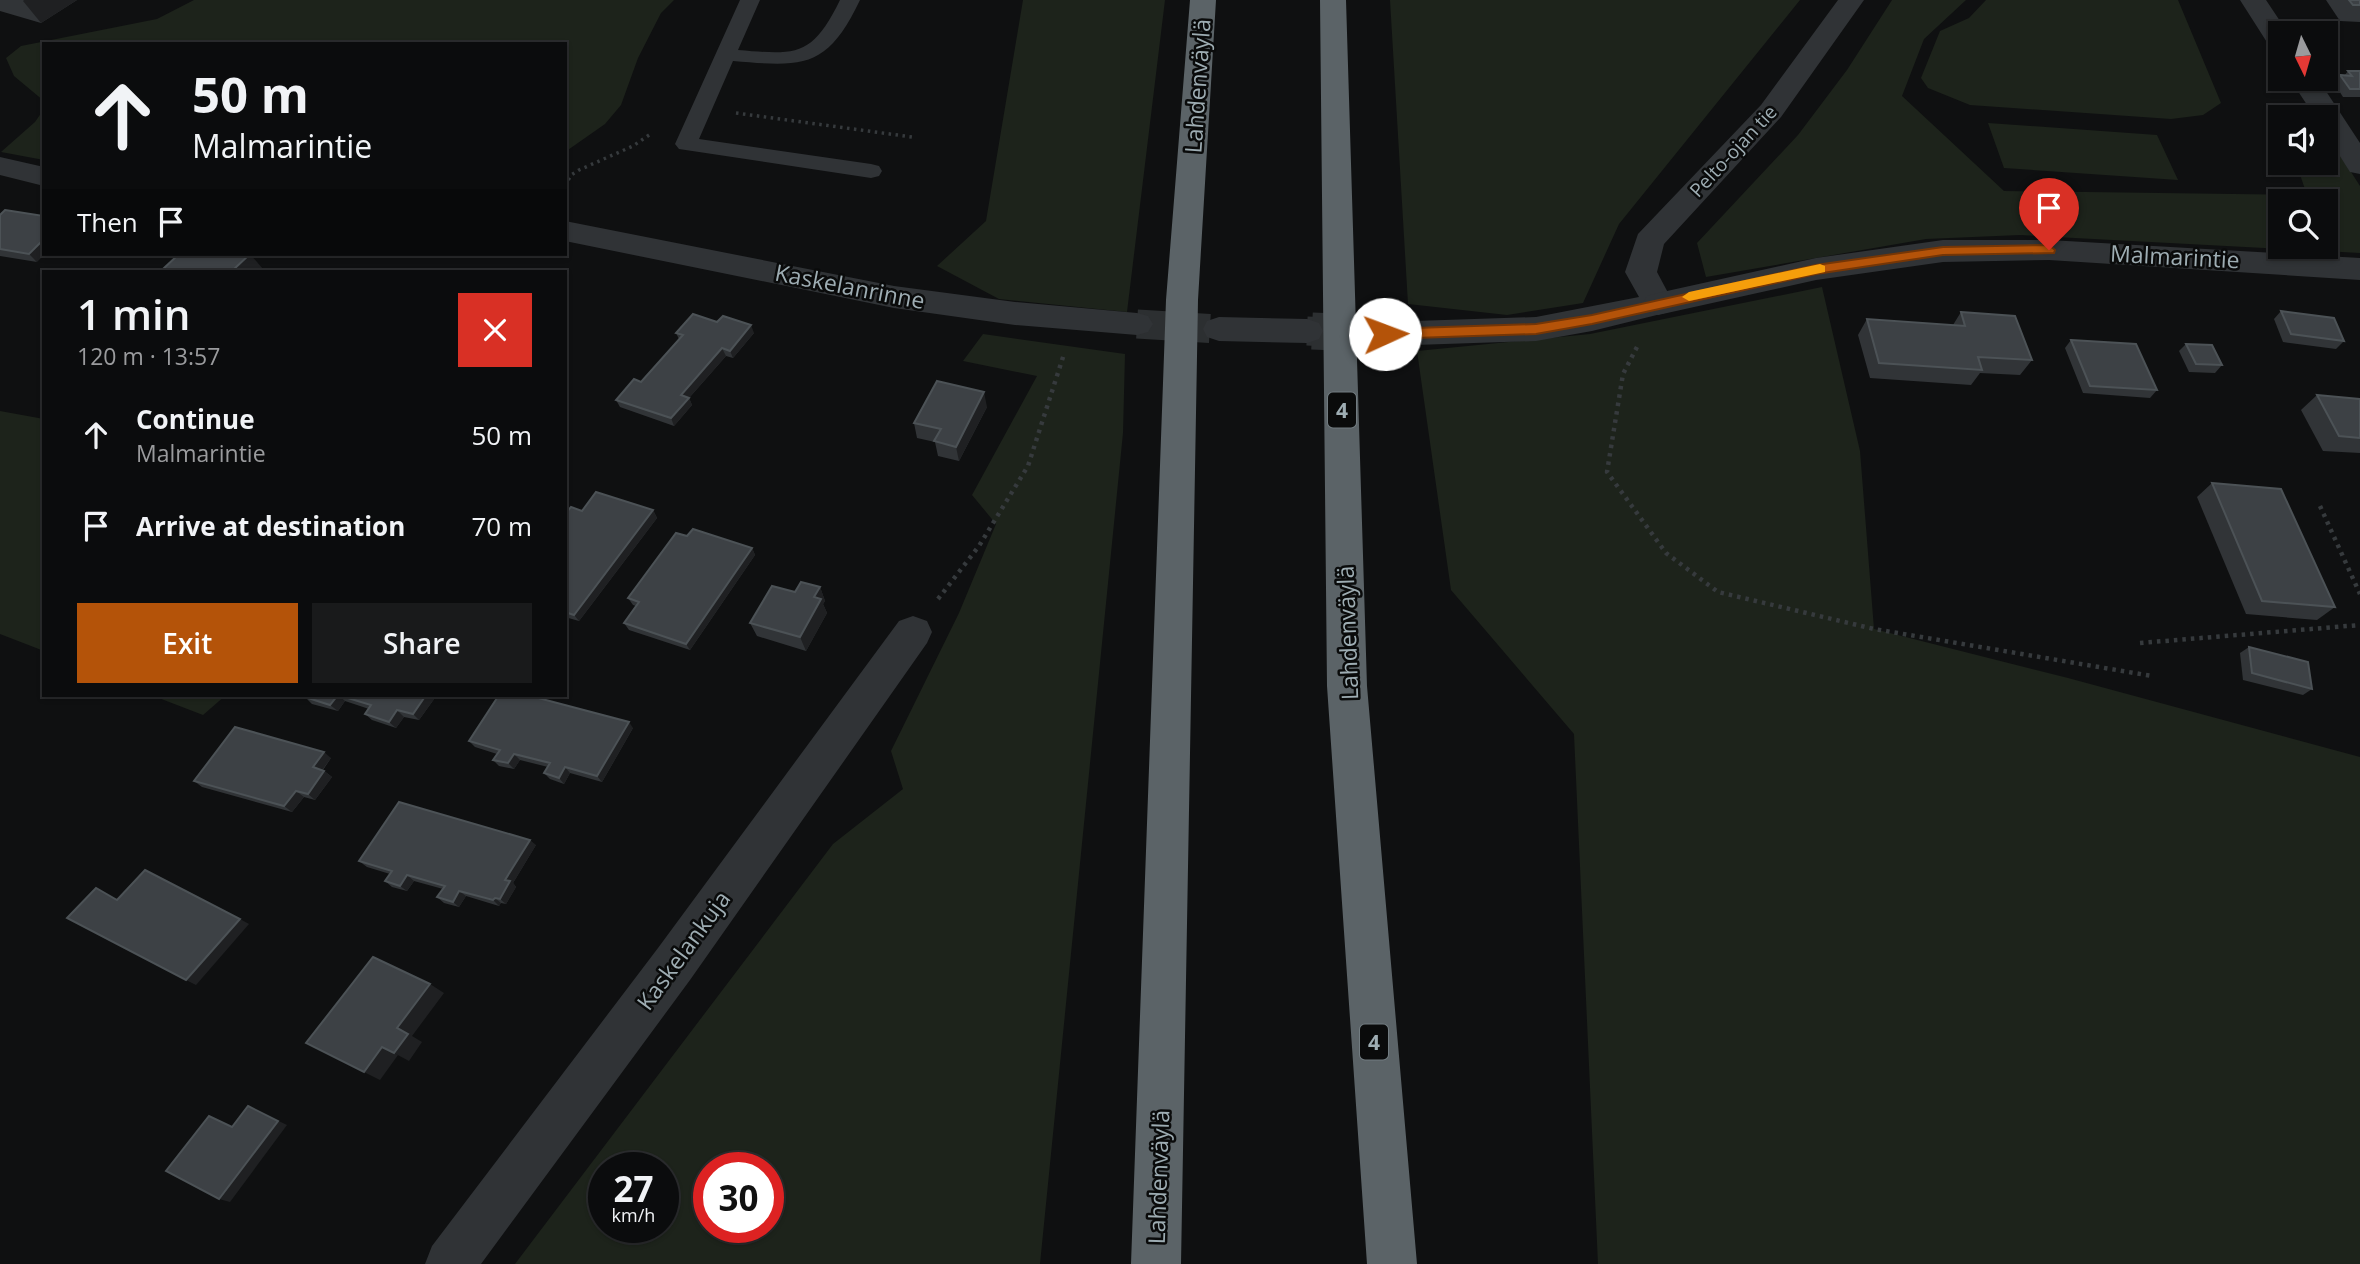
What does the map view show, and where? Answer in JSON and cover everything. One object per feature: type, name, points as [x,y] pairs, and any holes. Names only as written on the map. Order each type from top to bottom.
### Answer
[{"type":"highway","name":"Lahdenväylä","points":[[1156,1264],[1182,300],[1203,0]]},
{"type":"highway","name":"Lahdenväylä","points":[[1334,0],[1347,686],[1392,1264]]},
{"type":"street","name":"Pelto-ojan tie","points":[[1658,304],[1641,272],[1649,242],[1771,111],[1851,0]]},
{"type":"street","points":[[2253,0],[2268,23]]},
{"type":"street","points":[[2312,91],[2360,164]]},
{"type":"street","points":[[0,166],[42,176]]},
{"type":"street","name":"Kaskelanrinne","points":[[567,231],[635,242],[892,296],[1075,320],[1137,324]]},
{"type":"street","name":"Malmarintie","points":[[1658,304],[1816,269],[1943,251],[2049,250],[2360,269]]},
{"type":"street","points":[[1385,334],[1536,329],[1658,304]]},
{"type":"street","points":[[1219,329],[1307,331]]},
{"type":"street","name":"Kaskelankuja","points":[[450,1264],[674,964],[913,632]]},
{"type":"lane","points":[[750,0],[686,144],[871,171]]},
{"type":"lane","points":[[726,55],[788,59],[818,51],[829,41],[850,0]]},
{"type":"path","points":[[567,182],[571,175],[579,170],[633,146],[659,128],[680,106],[912,137]]},
{"type":"path","points":[[1624,312],[1638,345],[1623,374],[1607,471],[1666,553],[1718,592],[1874,629],[2152,676]]},
{"type":"path","points":[[913,632],[979,546],[1028,466],[1075,320]]},
{"type":"path","points":[[2320,506],[2360,594]]},
{"type":"path","points":[[2140,643],[2360,625]]},
{"type":"shaded area","points":[[194,0],[674,0],[661,13],[638,58],[621,105],[605,124],[567,151],[567,42],[42,42],[42,99],[14,76],[6,58],[21,46],[157,19]]},
{"type":"shaded area","points":[[1023,0],[1165,0],[1127,312],[999,299],[937,266],[986,221]]},
{"type":"shaded area","points":[[1390,0],[1800,0],[1619,224],[1583,303],[1507,315],[1408,304]]},
{"type":"shaded area","points":[[1892,0],[1966,0],[1924,39],[1902,96],[2004,191],[2268,194],[2268,248],[2020,235],[1926,239],[1706,277],[1697,243],[1798,135],[1847,70]]},
{"type":"shaded area","points":[[1986,0],[2178,0],[2221,103],[2203,115],[2171,119],[1970,105],[1928,88],[1921,78],[1940,31],[1969,18]]},
{"type":"shaded area","points":[[42,112],[42,160],[1,152],[35,122]]},
{"type":"shaded area","points":[[1988,123],[2157,135],[2178,180],[2004,168]]},
{"type":"shaded area","points":[[2338,152],[2360,186],[2360,253],[2338,252],[2338,189],[2305,189],[2300,175],[2338,175]]},
{"type":"shaded area","points":[[1822,287],[1860,451],[1874,629],[2360,757],[2360,1264],[1598,1264],[1574,734],[1451,590],[1417,351],[1590,334]]},
{"type":"shaded area","points":[[983,334],[1125,354],[1123,433],[1040,1264],[515,1264],[588,1168],[588,1243],[679,1243],[679,1152],[600,1152],[833,844],[903,789],[891,751],[959,613],[996,524],[972,495],[1037,376],[963,361]]},
{"type":"shaded area","points":[[0,411],[42,419],[42,650],[0,634]]},
{"type":"shaded area","points":[[156,697],[224,697],[203,715]]},
{"type":"building","points":[[2349,0],[2360,0],[2360,5],[2353,5]]},
{"type":"building","points":[[2348,71],[2360,71],[2360,89],[2350,89],[2340,75],[2352,76]]},
{"type":"building","points":[[5,210],[42,216],[42,241],[29,254],[0,249],[0,215]]},
{"type":"building","points":[[177,256],[248,256],[233,270],[162,270]]},
{"type":"building","points":[[2281,311],[2334,318],[2344,341],[2291,334]]},
{"type":"building","points":[[1961,312],[2015,316],[2032,360],[1978,357],[1982,370],[1879,363],[1867,319],[1965,326]]},
{"type":"building","points":[[693,314],[717,322],[723,316],[751,325],[730,351],[722,348],[681,395],[689,398],[671,418],[616,400],[634,379],[641,382],[683,335],[676,333]]},
{"type":"building","points":[[2071,340],[2136,344],[2157,390],[2090,386]]},
{"type":"building","points":[[2186,344],[2212,345],[2222,365],[2196,364]]},
{"type":"building","points":[[937,381],[984,392],[956,447],[934,441],[941,429],[914,423]]},
{"type":"building","points":[[2317,395],[2360,399],[2360,438],[2339,436]]},
{"type":"building","points":[[2212,483],[2281,489],[2335,607],[2262,601]]},
{"type":"building","points":[[596,492],[653,510],[574,615],[567,613],[567,512],[571,507],[582,511]]},
{"type":"building","points":[[693,529],[752,548],[686,644],[624,623],[639,602],[628,598],[676,533],[687,536]]},
{"type":"building","points":[[801,582],[820,587],[814,597],[821,599],[800,637],[750,623],[772,586],[795,592]]},
{"type":"building","points":[[2249,647],[2308,662],[2312,689],[2252,673]]},
{"type":"building","points":[[305,697],[336,697],[330,705]]},
{"type":"building","points":[[345,697],[425,697],[413,714],[397,710],[389,722],[365,714],[371,705]]},
{"type":"building","points":[[498,697],[535,697],[629,722],[597,776],[565,767],[559,778],[544,773],[550,763],[514,754],[508,763],[493,760],[500,750],[469,741]]},
{"type":"building","points":[[235,727],[324,752],[313,767],[324,771],[308,794],[296,791],[284,806],[194,781]]},
{"type":"building","points":[[399,802],[530,840],[505,880],[510,881],[500,899],[493,900],[459,891],[453,902],[437,897],[445,886],[407,875],[400,886],[385,881],[392,871],[359,861]]},
{"type":"building","points":[[145,870],[240,919],[186,980],[67,918],[96,888],[117,900]]},
{"type":"building","points":[[373,957],[430,984],[397,1028],[408,1034],[394,1053],[382,1047],[364,1072],[306,1043]]},
{"type":"building","points":[[248,1106],[278,1121],[219,1199],[166,1171],[209,1116],[232,1127]]},
{"type":"tunnel","points":[[1137,324],[1219,329]]},
{"type":"tunnel","points":[[1307,331],[1357,333]]},
{"type":"tunnel","points":[[1312,331],[1385,334]]},
{"type":"slow traffic","points":[[1689,297],[1820,269]]},
{"type":"route","points":[[1385,334],[1536,329],[1592,320],[1816,269],[1943,251],[2049,250]]}]
